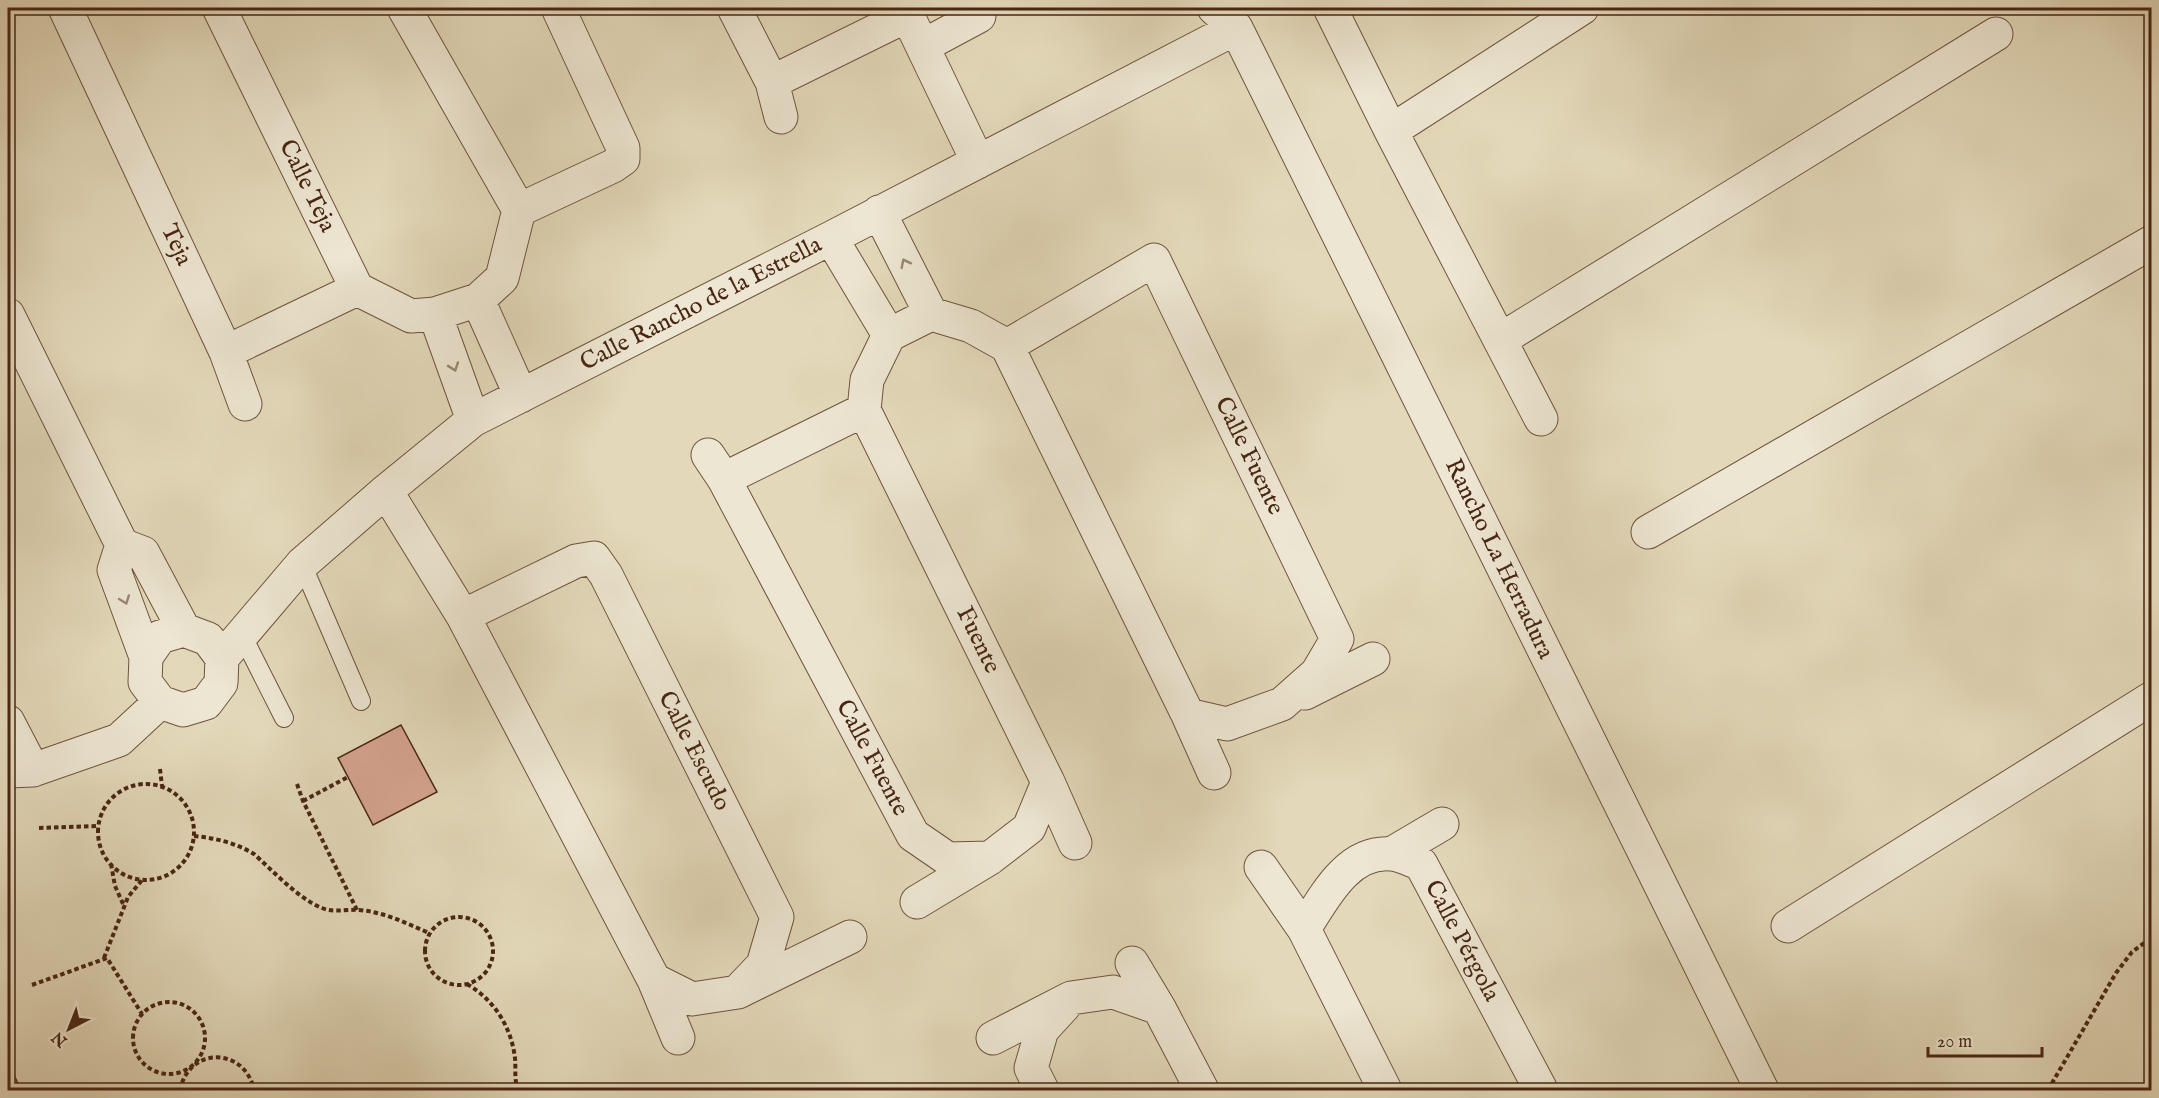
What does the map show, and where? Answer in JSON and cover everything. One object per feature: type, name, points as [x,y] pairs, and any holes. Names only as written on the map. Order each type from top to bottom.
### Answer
[{"type":"street","name":"Teja","points":[[65,8],[226,352],[245,404]]},
{"type":"street","name":"Calle Teja","points":[[219,8],[357,289]]},
{"type":"street","points":[[226,352],[357,289],[411,316],[435,314],[478,300],[502,278],[519,210],[404,8]]},
{"type":"street","points":[[519,210],[613,166],[623,159],[623,148],[558,8]]},
{"type":"street","points":[[734,8],[772,82],[781,117]]},
{"type":"street","points":[[1330,8],[1391,131],[1541,419]]},
{"type":"street","points":[[1391,131],[1582,8]]},
{"type":"street","points":[[772,82],[906,11],[978,162]]},
{"type":"street","points":[[923,46],[979,16]]},
{"type":"street","name":"Calle Rancho de la Estrella","points":[[232,647],[302,564],[473,420],[978,162],[1225,18]]},
{"type":"street","name":"Rancho La Herradura","points":[[1225,18],[1762,1090]]},
{"type":"street","points":[[1500,340],[1996,34]]},
{"type":"street","points":[[879,212],[909,325]]},
{"type":"street","points":[[831,238],[909,325],[971,326],[1007,346],[1188,715],[1214,773]]},
{"type":"street","points":[[1648,532],[2151,242]]},
{"type":"street","name":"Calle Fuente","points":[[1007,346],[1154,260],[1336,639],[1317,673],[1282,704],[1227,724],[1188,715]]},
{"type":"street","points":[[478,300],[521,396]]},
{"type":"street","points":[[435,314],[473,420]]},
{"type":"street","points":[[8,315],[122,545],[142,553],[184,630]]},
{"type":"street","points":[[864,410],[867,380],[909,325]]},
{"type":"street","name":"Calle Fuente","points":[[864,410],[716,467],[914,836],[948,859],[990,858]]},
{"type":"street","name":"Fuente","points":[[864,410],[1048,782],[1075,843]]},
{"type":"street","points":[[386,491],[463,616],[654,980],[678,1038]]},
{"type":"street","points":[[122,545],[114,570],[146,657],[146,682],[160,702],[183,710],[206,703],[221,683],[232,647],[184,630],[160,637],[146,657]]},
{"type":"street","name":"Calle Escudo","points":[[463,616],[576,561],[594,558],[606,575],[777,917],[763,965],[738,992]]},
{"type":"street","points":[[1282,704],[1373,659]]},
{"type":"street","points":[[1788,926],[2151,698]]},
{"type":"street","points":[[8,722],[20,770],[119,740],[160,702]]},
{"type":"street","points":[[916,902],[990,858],[1029,828],[1048,782]]},
{"type":"street","points":[[1390,854],[1442,824]]},
{"type":"street","name":"Calle Pérgola","points":[[1304,929],[1330,887],[1362,858],[1390,854],[1421,864],[1541,1090]]},
{"type":"street","points":[[1261,867],[1304,929],[1385,1090]]},
{"type":"street","points":[[654,980],[692,999],[738,992],[850,937]]},
{"type":"street","points":[[1132,963],[1159,1008],[1202,1090]]},
{"type":"street","points":[[993,1038],[1071,998],[1113,992],[1159,1008]]},
{"type":"street","points":[[1042,1090],[1031,1068],[1042,1030],[1071,998]]},
{"type":"lane","points":[[302,564],[361,701]]},
{"type":"lane","points":[[232,647],[284,718]]},
{"type":"path","points":[[160,769],[162,786]]},
{"type":"path","points":[[303,801],[348,777]]},
{"type":"path","points":[[147,783],[162,786],[176,794],[187,806],[193,820],[194,836],[190,851],[182,864],[170,874],[155,879],[143,879],[123,874],[111,864],[102,851],[98,835],[99,819],[106,805],[117,793],[131,786],[147,783]]},
{"type":"path","points":[[297,784],[303,801],[357,910]]},
{"type":"path","points":[[39,828],[98,826]]},
{"type":"path","points":[[194,836],[214,837],[246,849],[311,903],[325,909],[357,910],[395,918],[429,933]]},
{"type":"path","points":[[111,864],[115,886],[124,907]]},
{"type":"path","points":[[32,985],[104,958],[124,907],[143,879]]},
{"type":"path","points":[[456,916],[468,917],[478,922],[492,941],[494,952],[485,974],[467,984],[453,985],[434,975],[427,966],[424,955],[424,944],[436,924],[456,916]]},
{"type":"path","points":[[2048,1090],[2116,973],[2132,952],[2151,937]]},
{"type":"path","points":[[104,958],[107,958],[142,1014]]},
{"type":"path","points":[[467,984],[489,1000],[506,1026],[515,1057],[518,1090]]},
{"type":"path","points":[[180,1090],[182,1082],[191,1067],[199,1058],[204,1047],[205,1035],[202,1023],[195,1012],[184,1005],[161,1002],[151,1006],[136,1023],[133,1045],[145,1065],[155,1071],[178,1072],[191,1067],[207,1059],[219,1057],[231,1060],[242,1067],[250,1076],[254,1090]]},
{"type":"building","points":[[401,725],[437,792],[373,825],[338,758]]},
{"type":"building","points":[[14,1075],[21,1090],[8,1090],[8,1078]]}]
